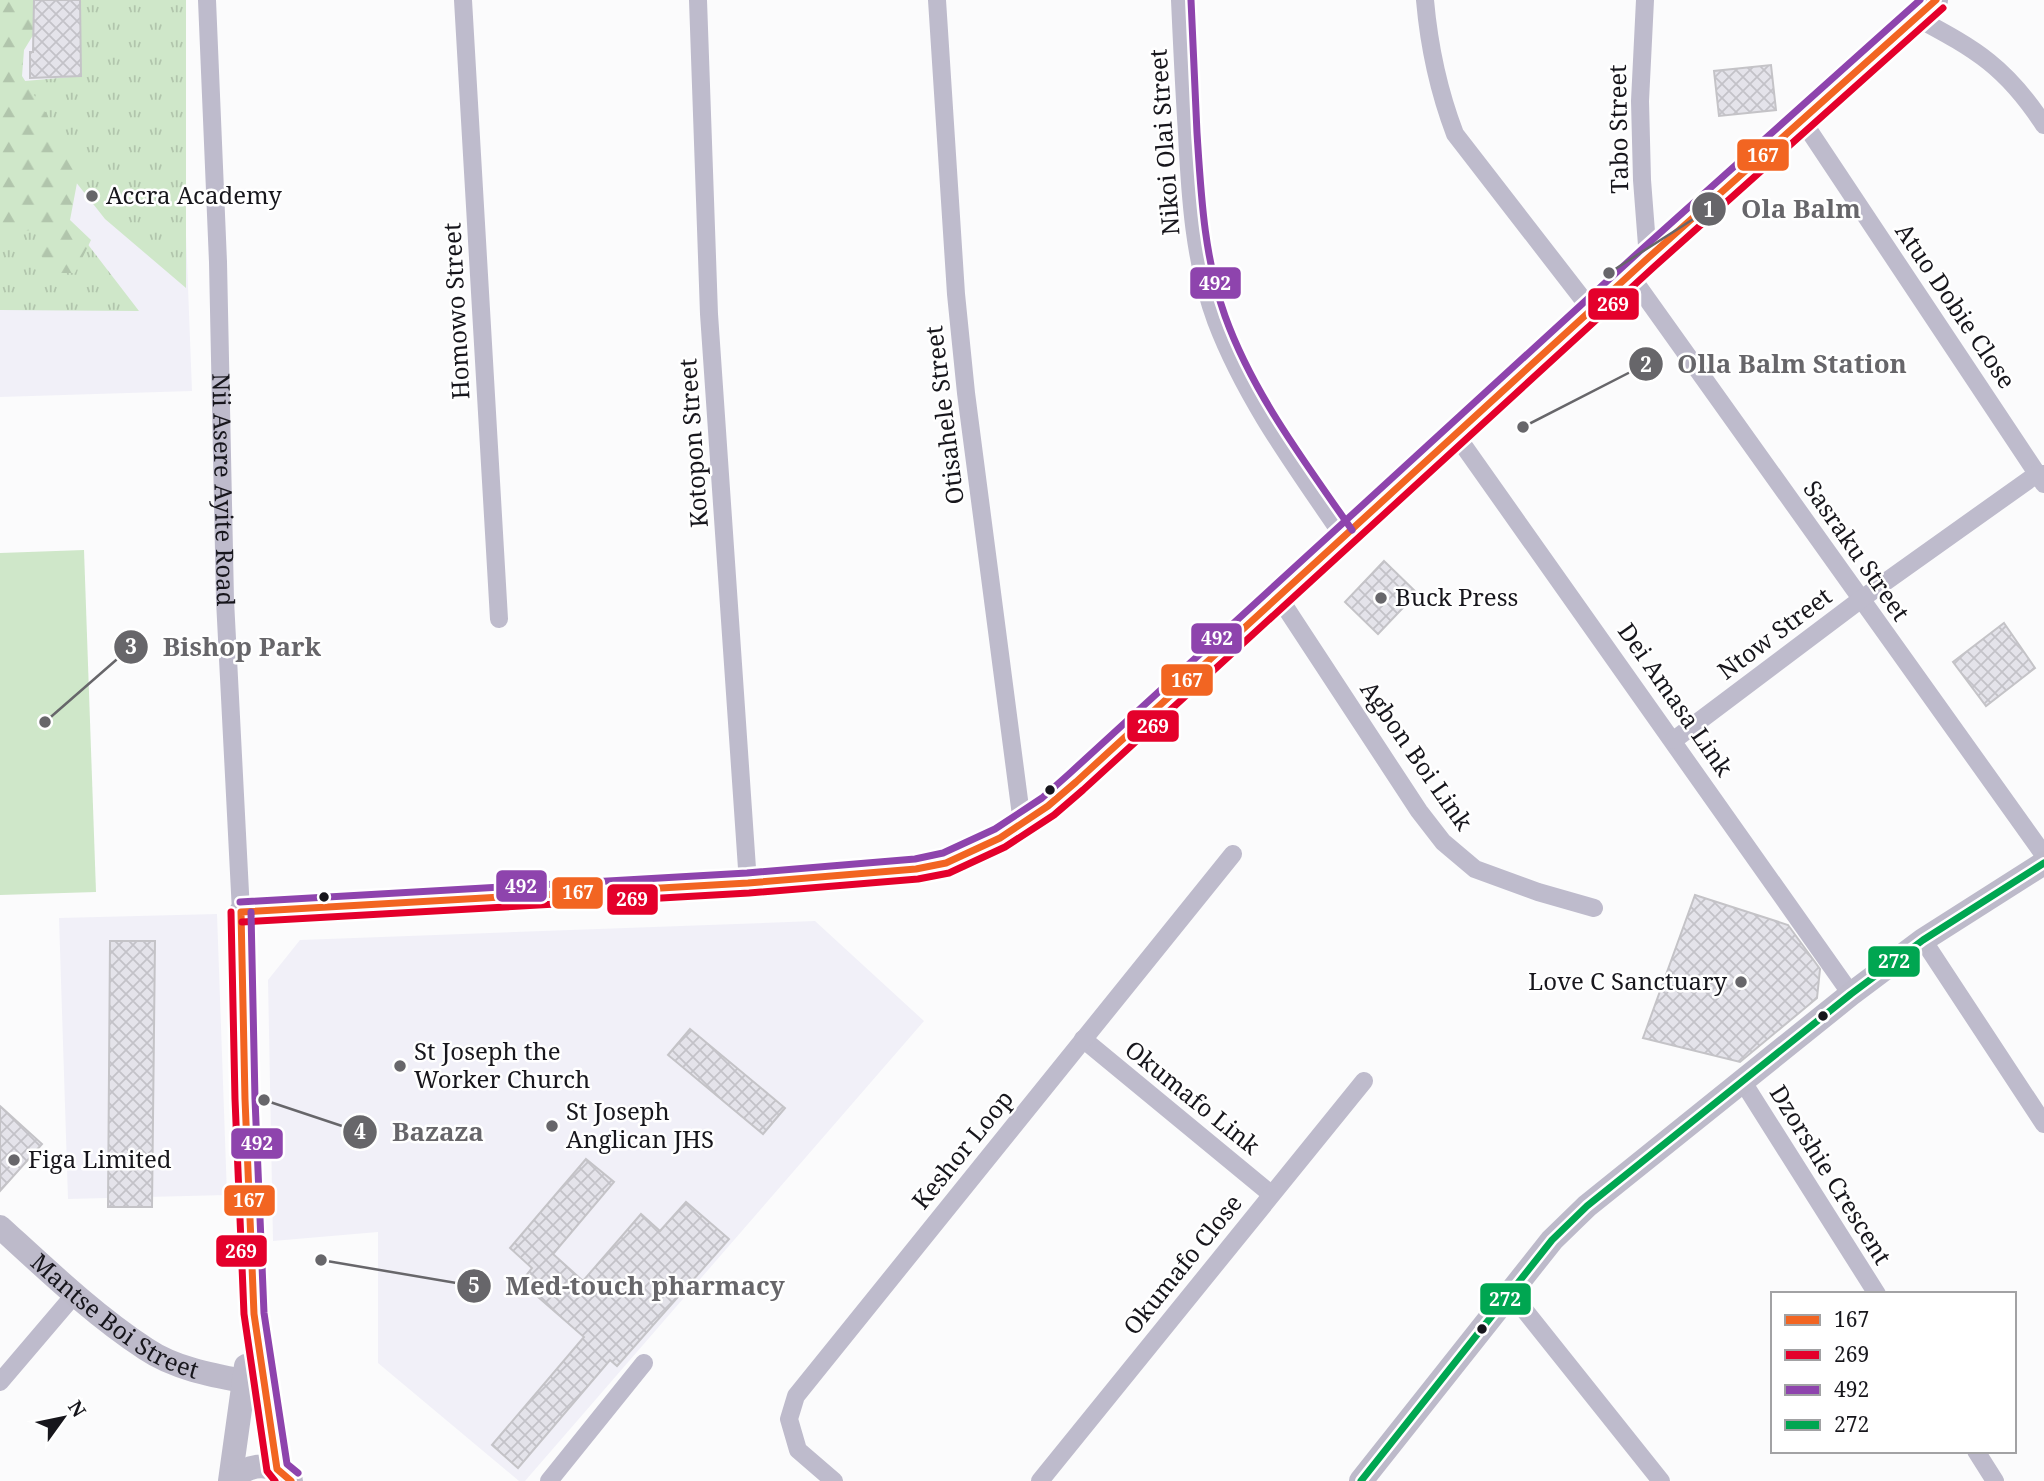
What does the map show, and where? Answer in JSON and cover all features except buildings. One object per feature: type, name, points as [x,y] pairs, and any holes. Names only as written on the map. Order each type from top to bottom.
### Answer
[{"type":"street","name":"Nii Asere Ayite Road","points":[[207,0],[218,262],[225,600],[241,912],[254,1314],[284,1475]]},
{"type":"street","name":"Homowo Street","points":[[463,0],[499,618]]},
{"type":"street","name":"Kotopon Street","points":[[698,0],[709,314],[748,883]]},
{"type":"street","name":"Otisahele Street","points":[[937,0],[956,294],[966,393],[1022,823]]},
{"type":"street","name":"Nikoi Olai Street","points":[[1180,0],[1190,205],[1204,283],[1231,356],[1260,414],[1343,536]]},
{"type":"street","points":[[1425,0],[1442,100],[1455,135],[1592,311]]},
{"type":"street","name":"Tabo Street","points":[[1645,0],[1640,101],[1648,258]]},
{"type":"street","points":[[241,912],[748,883],[916,869],[976,851],[1048,806],[1076,782],[1648,258],[1936,0]]},
{"type":"street","points":[[1917,18],[1971,47],[2002,71],[2026,97],[2044,125]]},
{"type":"street","name":"Atuo Dobie Close","points":[[1802,120],[2042,477]]},
{"type":"street","name":"Sasraku Street","points":[[1625,280],[2044,855]]},
{"type":"street","name":"Dei Amasa Link","points":[[1456,435],[1852,994]]},
{"type":"street","name":"Ntow Street","points":[[1674,740],[1860,600],[2042,477]]},
{"type":"street","name":"Agbon Boi Link","points":[[1278,596],[1419,811],[1443,842],[1475,869],[1538,892],[1594,908]]},
{"type":"street","name":"Keshor Loop","points":[[834,1481],[798,1450],[789,1419],[796,1396],[1233,854]]},
{"type":"street","points":[[1361,1481],[1552,1240],[1587,1206],[1923,940],[2044,863]]},
{"type":"street","points":[[1923,940],[2044,1124]]},
{"type":"street","name":"Okumafo Link","points":[[1083,1039],[1271,1194]]},
{"type":"street","name":"Okumafo Close","points":[[1040,1481],[1364,1080]]},
{"type":"street","name":"Dzorshie Crescent","points":[[1743,1082],[1876,1292]]},
{"type":"street","name":"Mantse Boi Street","points":[[0,1227],[75,1294],[147,1350],[172,1362],[214,1376],[243,1381]]},
{"type":"street","points":[[1510,1292],[1661,1481]]},
{"type":"street","points":[[0,1382],[75,1294]]},
{"type":"street","name":"Nii Asere Ayite Road","points":[[230,1481],[254,1314]]},
{"type":"street","points":[[549,1481],[644,1363]]},
{"type":"street","points":[[1977,1453],[1995,1481]]},
{"type":"street","points":[[230,1481],[247,1469],[257,1466],[284,1475]]},
{"type":"shaded area","name":"Accra Academy","points":[[0,0],[177,0],[192,391],[0,397]]},
{"type":"shaded area","points":[[217,914],[227,1195],[68,1199],[59,918]]},
{"type":"shaded area","name":"St Joseph Anglican JHS","points":[[815,921],[924,1021],[525,1481],[519,1481],[378,1363],[378,1232],[273,1241],[268,980],[300,940]]},
{"type":"green space","points":[[0,0],[44,0],[35,32],[24,50],[22,76],[80,167],[70,220],[91,240],[75,273],[52,273],[37,249],[38,230],[0,232]]},
{"type":"green space","points":[[80,0],[186,0],[186,288],[105,219],[19,110],[14,82],[81,76]]},
{"type":"green space","points":[[0,130],[139,311],[0,310]]},
{"type":"green space","points":[[84,550],[96,892],[0,895],[0,553]]},
{"type":"transit line","name":"492","points":[[1191,0],[1202,202],[1218,294],[1237,345],[1265,400],[1352,530]]},
{"type":"transit line","name":"492","points":[[240,902],[747,873],[915,859],[943,853],[995,829],[1042,798],[1069,774],[1641,250],[1920,0]]},
{"type":"transit line","name":"167","points":[[241,912],[748,883],[916,869],[946,863],[1000,838],[1048,806],[1076,782],[1648,258],[1936,0]]},
{"type":"transit line","name":"269","points":[[242,922],[749,893],[918,879],[949,873],[1005,847],[1054,815],[1083,790],[1655,266],[1943,8]]},
{"type":"transit line","name":"272","points":[[1361,1481],[1552,1240],[1587,1206],[1851,994],[1923,940],[2044,863]]},
{"type":"transit line","name":"269","points":[[231,912],[244,1314],[267,1471],[275,1481]]},
{"type":"transit line","name":"167","points":[[241,912],[254,1314],[277,1469],[291,1481]]},
{"type":"transit line","name":"492","points":[[251,912],[264,1313],[287,1464],[298,1473]]},
{"type":"place","name":"Accra Academy","points":[[92,196]]},
{"type":"place","name":"Ola Balm","points":[[1609,273]]},
{"type":"place","name":"Olla Balm Station","points":[[1523,427]]},
{"type":"place","name":"Buck Press","points":[[1381,598]]},
{"type":"place","name":"Bishop Park","points":[[45,722]]},
{"type":"place","name":"Love C Sanctuary","points":[[1741,982]]},
{"type":"place","name":"St Joseph the Worker Church","points":[[400,1066]]},
{"type":"place","name":"Bazaza","points":[[264,1100]]},
{"type":"place","name":"St Joseph Anglican JHS","points":[[552,1126]]},
{"type":"place","name":"Figa Limited","points":[[14,1160]]},
{"type":"place","name":"Med-touch pharmacy","points":[[321,1260]]}]
